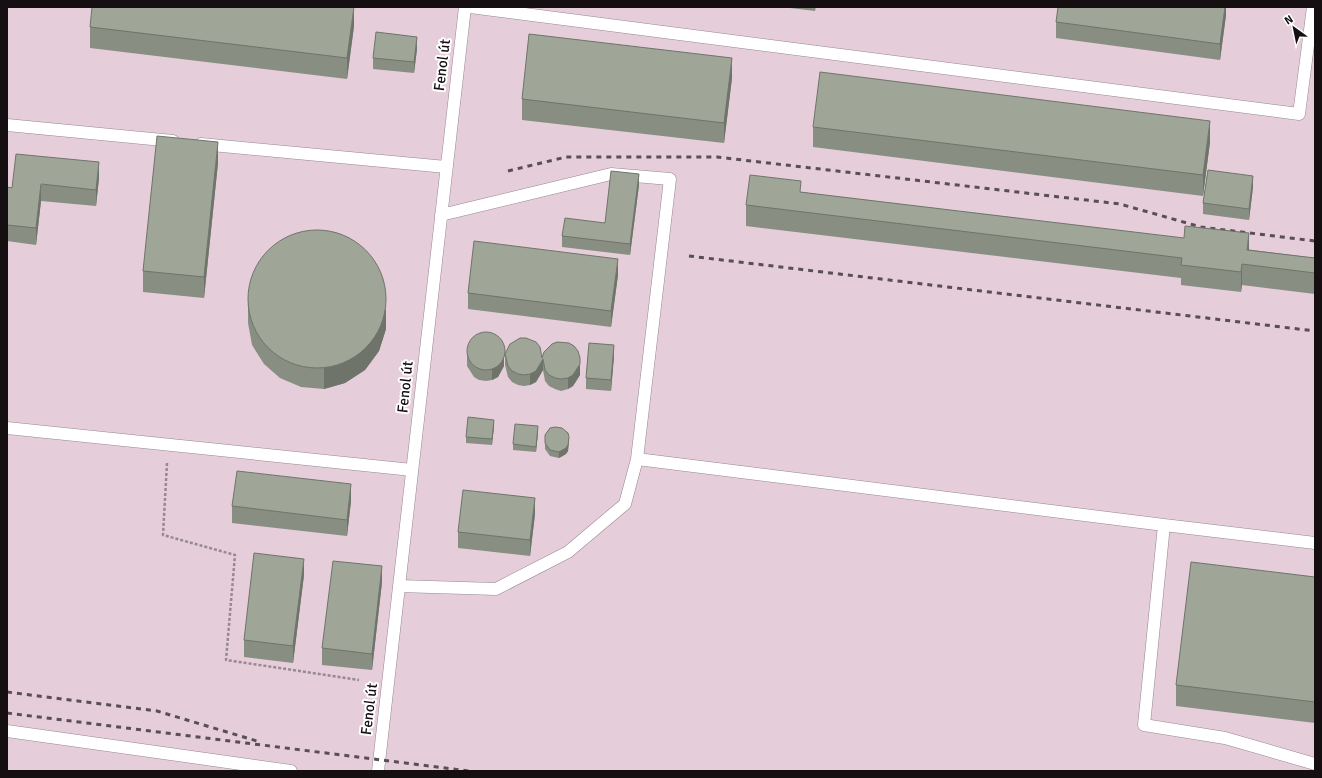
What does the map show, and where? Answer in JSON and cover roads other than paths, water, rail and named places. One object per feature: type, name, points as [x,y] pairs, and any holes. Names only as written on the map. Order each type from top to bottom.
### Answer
[{"type":"lane","name":"Fenol út","points":[[378,771],[465,7]]},
{"type":"lane","points":[[470,7],[1299,114],[1313,7]]},
{"type":"lane","points":[[7,125],[446,167]]},
{"type":"lane","points":[[399,586],[496,589],[568,552],[625,504],[637,459],[670,179],[612,174],[441,215]]},
{"type":"lane","points":[[7,428],[412,470]]},
{"type":"lane","points":[[637,459],[1315,543]]},
{"type":"lane","points":[[1164,525],[1144,725],[1226,738],[1315,764]]},
{"type":"lane","points":[[7,731],[291,771]]},
{"type":"railway","points":[[508,171],[566,157],[717,157],[1120,204],[1201,227],[1315,241]]},
{"type":"railway","points":[[689,256],[1315,331]]},
{"type":"railway","points":[[7,692],[157,711],[257,741]]},
{"type":"railway","points":[[7,713],[469,771]]}]
